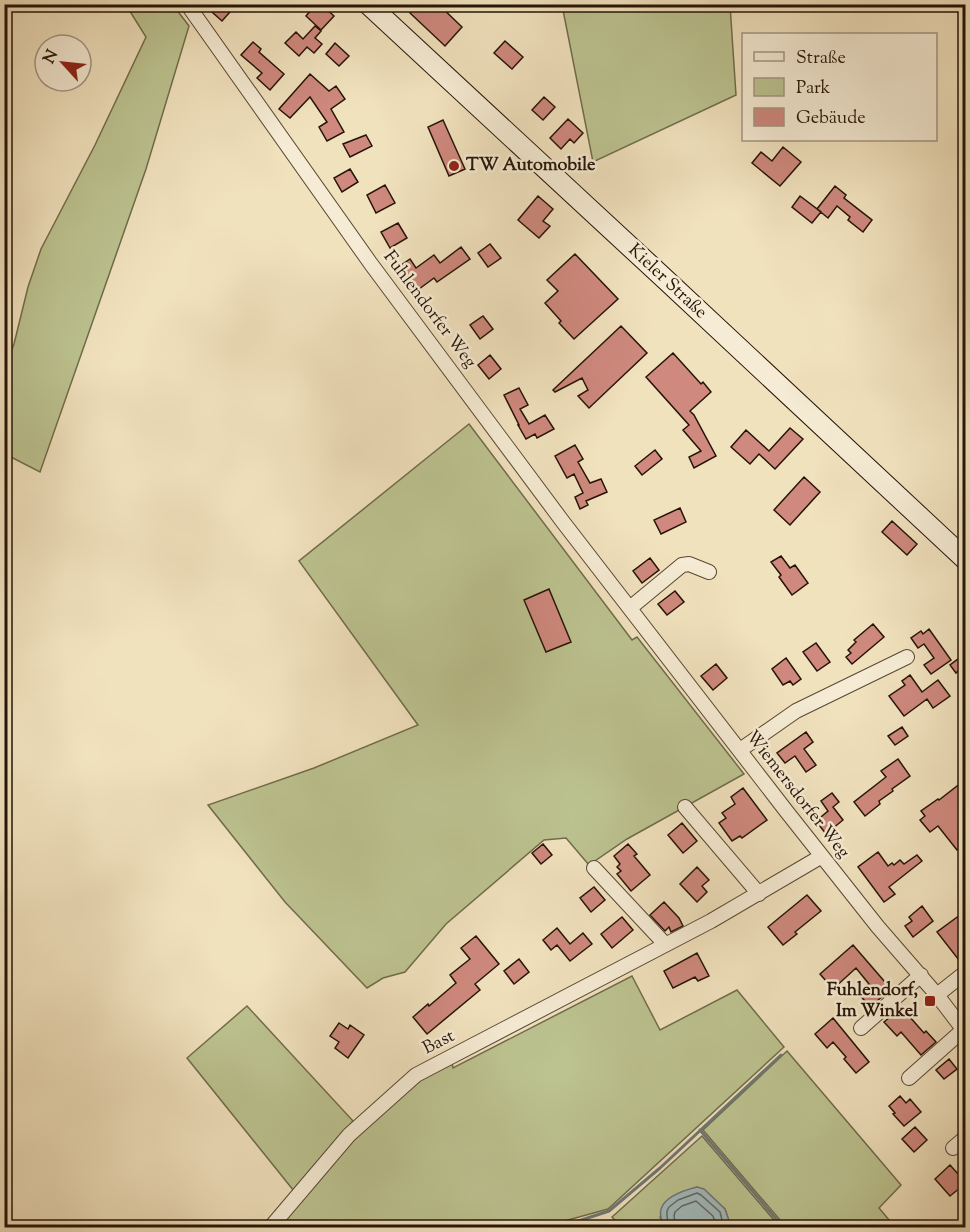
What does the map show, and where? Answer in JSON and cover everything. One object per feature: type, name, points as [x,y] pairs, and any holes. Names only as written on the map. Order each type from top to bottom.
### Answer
[{"type":"main road","name":"Kieler Straße","points":[[368,4],[966,560]]},
{"type":"street","name":"Fuhlendorfer Weg","points":[[187,4],[371,264],[648,633]]},
{"type":"street","points":[[630,608],[682,565],[689,564],[709,572]]},
{"type":"street","name":"Wiemersdorfer Weg","points":[[648,633],[878,927],[921,975],[964,1031],[909,1078]]},
{"type":"street","points":[[740,750],[796,711],[907,657]]},
{"type":"street","points":[[685,807],[759,894]]},
{"type":"street","name":"Bast","points":[[270,1227],[349,1135],[416,1075],[711,921],[822,856]]},
{"type":"street","points":[[594,868],[665,944]]},
{"type":"street","points":[[937,995],[966,972]]},
{"type":"street","points":[[861,1028],[921,975]]},
{"type":"street","points":[[953,1148],[966,1137]]},
{"type":"green space","points":[[126,5],[173,5],[189,26],[146,169],[40,472],[5,454],[5,366],[14,344],[28,287],[41,249],[95,145],[146,37]]},
{"type":"green space","points":[[562,5],[730,5],[736,95],[593,162]]},
{"type":"green space","points":[[469,424],[632,640],[637,637],[744,774],[627,839],[589,865],[566,838],[544,840],[446,924],[405,972],[383,978],[367,988],[285,902],[208,805],[314,768],[418,725],[299,561]]},
{"type":"green space","points":[[632,976],[660,1030],[737,990],[784,1047],[608,1209],[549,1227],[273,1228],[353,1137],[421,1080],[452,1063],[453,1068]]},
{"type":"green space","points":[[247,1006],[353,1121],[294,1191],[187,1058]]},
{"type":"green space","points":[[787,1051],[901,1185],[879,1208],[895,1227],[786,1227],[703,1130]]},
{"type":"green space","points":[[702,1136],[780,1227],[731,1227],[725,1209],[697,1187],[675,1195],[660,1217],[664,1227],[621,1227],[612,1217]]},
{"type":"water","points":[[697,1187],[704,1189],[725,1209],[731,1227],[664,1227],[660,1214],[663,1204],[676,1194]]},
{"type":"building","points":[[203,4],[237,4],[222,21]]},
{"type":"building","points":[[316,4],[321,4],[334,16],[321,30],[306,16]]},
{"type":"building","points":[[417,4],[438,4],[462,27],[445,46],[410,13]]},
{"type":"building","points":[[315,26],[321,31],[315,38],[322,44],[314,53],[307,47],[299,56],[285,43],[296,32],[303,39]]},
{"type":"building","points":[[505,41],[523,57],[512,69],[494,53]]},
{"type":"building","points":[[253,42],[261,49],[259,52],[284,74],[270,90],[257,78],[262,73],[241,55]]},
{"type":"building","points":[[335,43],[349,56],[339,66],[326,54]]},
{"type":"building","points":[[310,74],[329,91],[336,86],[345,99],[331,109],[344,132],[327,141],[319,127],[327,122],[310,97],[290,118],[279,109]]},
{"type":"building","points":[[544,97],[555,107],[543,120],[532,110]]},
{"type":"building","points":[[568,119],[583,133],[574,143],[570,139],[561,149],[550,138]]},
{"type":"building","points":[[443,120],[465,169],[449,176],[428,127]]},
{"type":"building","points":[[366,135],[372,146],[350,157],[343,144]]},
{"type":"building","points":[[783,147],[801,162],[780,186],[752,163],[761,152],[772,161]]},
{"type":"building","points":[[350,169],[358,182],[342,192],[334,178]]},
{"type":"building","points":[[385,185],[395,203],[376,213],[367,195]]},
{"type":"building","points":[[835,186],[846,195],[844,198],[872,220],[863,232],[848,220],[850,217],[837,206],[828,218],[817,209]]},
{"type":"building","points":[[538,196],[553,209],[543,221],[550,226],[539,238],[518,220]]},
{"type":"building","points":[[800,196],[821,212],[812,223],[792,207]]},
{"type":"building","points":[[398,223],[407,238],[390,248],[381,232]]},
{"type":"building","points":[[490,244],[501,258],[488,267],[478,253]]},
{"type":"building","points":[[461,247],[470,259],[437,282],[434,278],[415,292],[397,268],[410,259],[416,268],[434,255],[440,263]]},
{"type":"building","points":[[575,254],[618,299],[574,339],[545,303],[558,291],[547,280]]},
{"type":"building","points":[[483,316],[493,329],[480,339],[470,325]]},
{"type":"building","points":[[621,326],[647,353],[589,408],[578,396],[588,390],[582,378],[555,392],[553,390]]},
{"type":"building","points":[[673,353],[711,392],[690,411],[716,456],[694,468],[689,457],[701,451],[683,430],[689,425],[646,377]]},
{"type":"building","points":[[490,355],[501,369],[489,379],[478,365]]},
{"type":"building","points":[[519,388],[528,405],[520,409],[529,424],[545,415],[554,429],[537,438],[535,434],[526,439],[504,395]]},
{"type":"building","points":[[790,428],[803,439],[775,469],[759,454],[750,464],[731,447],[746,430],[769,451]]},
{"type":"building","points":[[575,445],[583,459],[578,462],[590,483],[601,479],[607,492],[586,501],[588,505],[580,509],[575,497],[583,493],[574,474],[567,478],[555,456]]},
{"type":"building","points":[[655,450],[662,459],[642,475],[635,466]]},
{"type":"building","points":[[804,477],[820,492],[790,525],[774,510]]},
{"type":"building","points":[[680,508],[686,522],[661,534],[654,520]]},
{"type":"building","points":[[892,521],[917,544],[907,555],[882,532]]},
{"type":"building","points":[[781,556],[790,568],[795,565],[808,583],[792,595],[771,562]]},
{"type":"building","points":[[650,558],[659,570],[642,583],[633,571]]},
{"type":"building","points":[[549,589],[571,642],[546,652],[524,600]]},
{"type":"building","points":[[675,591],[684,602],[667,615],[658,604]]},
{"type":"building","points":[[873,624],[884,637],[852,664],[846,657],[851,653],[848,650],[856,642],[854,640]]},
{"type":"building","points":[[929,629],[951,660],[931,674],[924,665],[934,658],[924,644],[918,648],[911,638]]},
{"type":"building","points":[[816,643],[830,662],[817,671],[803,652]]},
{"type":"building","points":[[966,653],[966,681],[950,665]]},
{"type":"building","points":[[786,658],[801,679],[793,685],[790,681],[783,685],[772,669]]},
{"type":"building","points":[[716,664],[727,678],[713,690],[701,676]]},
{"type":"building","points":[[910,675],[922,692],[938,680],[950,696],[933,708],[927,699],[904,716],[889,696],[905,685],[902,681]]},
{"type":"building","points":[[902,727],[908,736],[895,745],[888,736]]},
{"type":"building","points":[[806,732],[813,742],[804,749],[816,765],[806,772],[795,756],[785,763],[777,753]]},
{"type":"building","points":[[898,759],[910,776],[892,789],[893,791],[879,801],[880,804],[865,816],[854,802],[886,777],[881,771]]},
{"type":"building","points":[[966,779],[966,844],[957,850],[938,826],[930,832],[920,820],[925,816],[921,811]]},
{"type":"building","points":[[743,788],[767,820],[742,838],[740,836],[732,841],[719,823],[726,818],[722,813],[735,804],[731,797]]},
{"type":"building","points":[[832,793],[839,802],[833,807],[843,820],[826,834],[816,821],[828,811],[821,801]]},
{"type":"building","points":[[682,823],[697,841],[683,853],[668,835]]},
{"type":"building","points":[[543,844],[552,855],[541,864],[532,853]]},
{"type":"building","points":[[628,844],[637,854],[634,856],[650,875],[631,891],[617,874],[621,871],[617,867],[620,864],[614,856]]},
{"type":"building","points":[[878,852],[888,866],[900,860],[904,864],[917,855],[922,861],[889,887],[895,894],[884,902],[858,867]]},
{"type":"building","points":[[697,867],[709,880],[702,886],[707,892],[697,902],[680,884]]},
{"type":"building","points":[[594,887],[605,900],[591,912],[580,898]]},
{"type":"building","points":[[807,895],[821,911],[783,945],[768,927]]},
{"type":"building","points":[[664,902],[679,918],[683,926],[671,932],[669,927],[665,931],[650,915]]},
{"type":"building","points":[[922,906],[933,921],[913,937],[905,926],[912,921],[909,917]]},
{"type":"building","points":[[960,915],[966,923],[966,963],[962,964],[937,932]]},
{"type":"building","points":[[622,917],[633,930],[612,948],[601,934]]},
{"type":"building","points":[[557,928],[570,944],[583,933],[592,944],[570,961],[557,945],[551,950],[543,940]]},
{"type":"building","points":[[476,936],[499,964],[475,984],[480,990],[427,1034],[413,1017],[456,983],[450,975],[470,959],[461,948]]},
{"type":"building","points":[[853,945],[891,989],[870,1007],[858,993],[869,984],[856,968],[833,989],[820,974]]},
{"type":"building","points":[[697,953],[709,976],[698,981],[695,977],[673,988],[664,971]]},
{"type":"building","points":[[519,959],[529,972],[514,984],[504,971]]},
{"type":"building","points":[[899,1007],[936,1042],[921,1055],[901,1032],[897,1036],[884,1022]]},
{"type":"building","points":[[833,1018],[869,1062],[856,1073],[833,1042],[827,1048],[815,1034]]},
{"type":"building","points":[[339,1023],[348,1029],[350,1025],[364,1035],[348,1058],[335,1048],[339,1042],[330,1036]]},
{"type":"building","points":[[949,1059],[957,1069],[944,1079],[936,1070]]},
{"type":"building","points":[[900,1096],[906,1103],[910,1099],[921,1112],[904,1126],[889,1106]]},
{"type":"building","points":[[915,1127],[927,1140],[914,1152],[902,1139]]},
{"type":"building","points":[[950,1165],[966,1183],[950,1196],[935,1179]]},
{"type":"waterway","points":[[557,1228],[609,1211],[660,1168],[781,1055]]},
{"type":"waterway","points":[[700,1130],[784,1228]]},
{"type":"place","name":"TW Automobile","points":[[454,166]]},
{"type":"place","name":"Fuhlendorf, Im Winkel","points":[[930,1001]]}]
